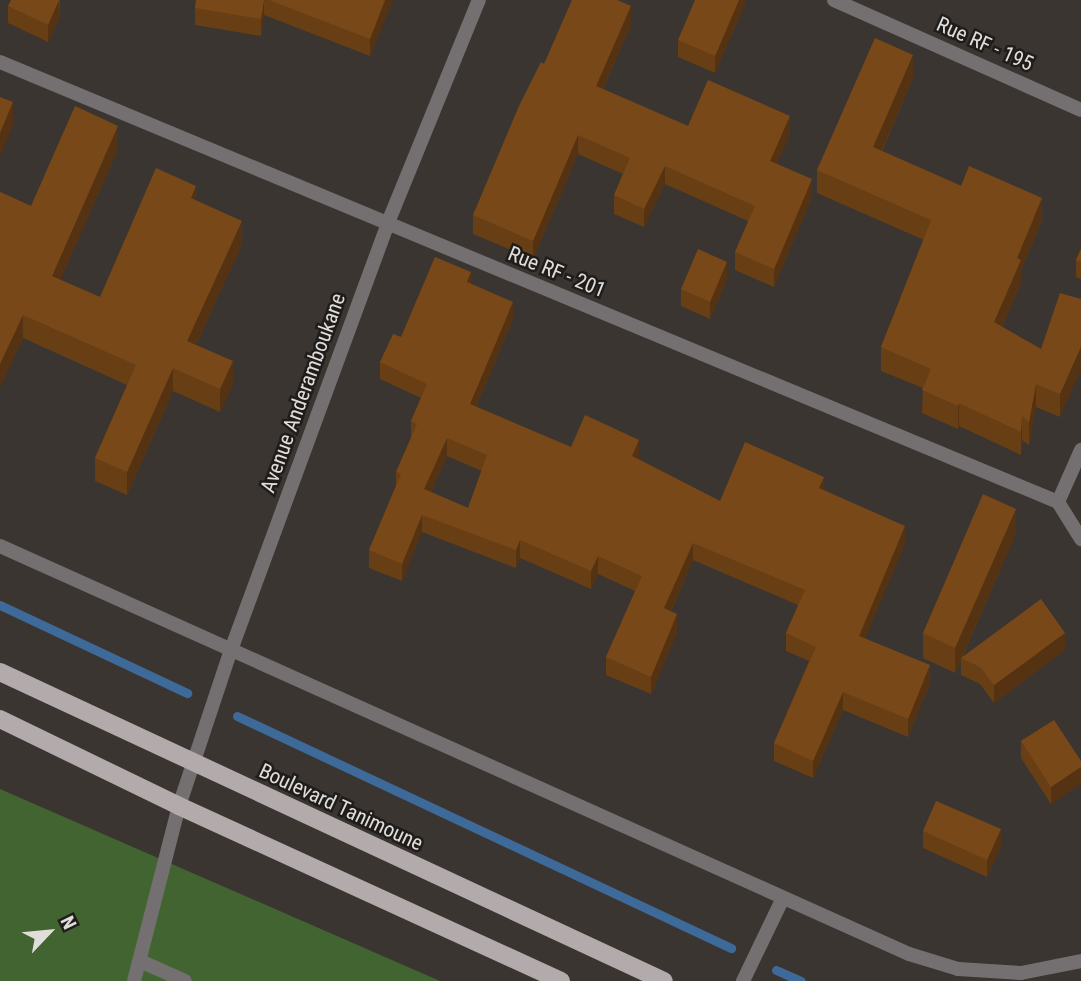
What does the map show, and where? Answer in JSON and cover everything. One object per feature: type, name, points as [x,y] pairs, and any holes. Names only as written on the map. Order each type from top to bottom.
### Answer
[{"type":"main road","name":"Boulevard Tanimoune","points":[[0,672],[191,764],[664,981]]},
{"type":"main road","points":[[0,719],[179,806],[561,981]]},
{"type":"street","name":"Avenue Anderamboukane","points":[[134,981],[191,764],[231,650],[387,225],[479,0]]},
{"type":"street","name":"Rue RF - 195","points":[[834,0],[1081,110]]},
{"type":"street","name":"Rue RF - 201","points":[[0,62],[1058,502]]},
{"type":"street","points":[[1081,450],[1058,502],[1081,539]]},
{"type":"street","points":[[0,546],[909,954],[958,969],[1021,973],[1081,961]]},
{"type":"street","points":[[743,981],[783,898]]},
{"type":"street","points":[[140,961],[185,981]]},
{"type":"green space","points":[[0,789],[440,981],[0,981]]},
{"type":"building","points":[[11,0],[59,0],[48,25],[8,6]]},
{"type":"building","points":[[196,0],[264,0],[261,19],[195,8]]},
{"type":"building","points":[[269,0],[385,0],[370,39]]},
{"type":"building","points":[[572,0],[617,0],[631,6],[596,86],[688,126],[708,80],[790,116],[770,161],[812,179],[774,269],[735,252],[755,206],[665,166],[644,209],[614,195],[630,158],[578,135],[533,241],[473,215],[519,106],[541,62],[544,64]]},
{"type":"building","points":[[695,0],[739,0],[715,56],[678,40]]},
{"type":"building","points":[[875,38],[913,55],[873,147],[961,186],[969,166],[1042,198],[1017,258],[1021,260],[994,322],[1041,349],[1060,293],[1081,299],[1081,347],[1060,394],[1036,384],[1029,422],[1022,416],[1021,432],[959,403],[958,406],[922,390],[931,369],[881,347],[931,220],[817,170]]},
{"type":"building","points":[[0,97],[13,102],[0,133]]},
{"type":"building","points":[[75,106],[118,126],[52,276],[100,297],[156,168],[196,186],[191,198],[242,221],[187,341],[233,361],[220,389],[173,368],[127,472],[95,458],[136,365],[23,315],[0,364],[0,192],[31,206]]},
{"type":"building","points":[[698,249],[727,262],[710,302],[681,289]]},
{"type":"building","points":[[1081,249],[1081,262],[1076,260]]},
{"type":"building","points":[[435,257],[471,272],[467,282],[513,302],[470,404],[571,447],[585,415],[639,440],[632,456],[720,501],[745,442],[824,477],[819,488],[905,526],[859,636],[930,665],[908,719],[843,692],[813,761],[774,743],[816,647],[786,633],[805,590],[693,543],[664,608],[677,614],[651,677],[606,657],[642,576],[598,556],[591,571],[520,540],[516,550],[422,515],[402,564],[369,550],[401,474],[396,472],[417,424],[411,421],[427,384],[380,362],[393,334],[401,337]],"holes":[[[447,438],[487,455],[468,508],[424,489]]]},
{"type":"building","points":[[983,494],[1016,509],[955,648],[923,633]]},
{"type":"building","points":[[1041,599],[1065,633],[994,685],[980,667],[961,658]]},
{"type":"building","points":[[1054,720],[1081,761],[1081,767],[1051,787],[1021,741]]},
{"type":"building","points":[[936,801],[1001,829],[987,860],[923,831]]},
{"type":"waterway","points":[[0,605],[187,693]]},
{"type":"waterway","points":[[237,716],[731,948]]},
{"type":"waterway","points":[[776,970],[801,981]]}]
